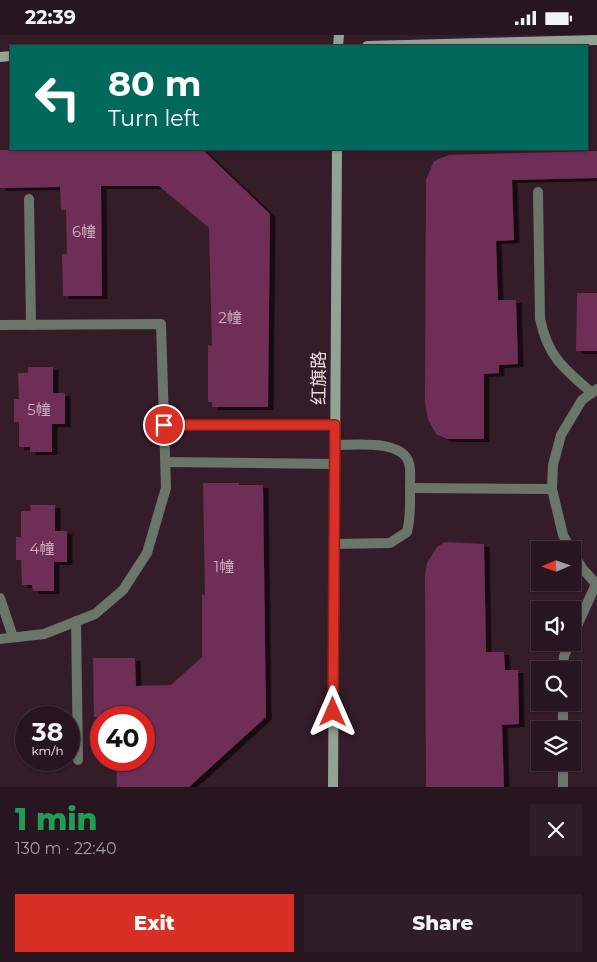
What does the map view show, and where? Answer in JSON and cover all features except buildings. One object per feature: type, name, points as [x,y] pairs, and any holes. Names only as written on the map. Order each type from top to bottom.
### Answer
[{"type":"street","points":[[400,45],[597,39]]},
{"type":"street","name":"红旗路","points":[[332,787],[337,150]]},
{"type":"lane","points":[[538,192],[540,319],[543,335],[553,355],[568,372],[595,391],[582,400],[561,435],[553,465],[552,489],[563,535],[566,541]]},
{"type":"lane","points":[[29,199],[31,325]]},
{"type":"lane","points":[[0,325],[161,324],[166,462],[166,488],[147,553],[123,590],[95,614],[44,634],[0,639]]},
{"type":"lane","points":[[164,425],[335,425]]},
{"type":"lane","points":[[334,544],[390,543],[408,532],[410,521],[409,463],[404,454],[395,448],[377,445],[335,445]]},
{"type":"lane","points":[[166,462],[335,464]]},
{"type":"lane","points":[[410,488],[552,489]]},
{"type":"lane","points":[[581,566],[597,584],[581,618]]},
{"type":"lane","points":[[0,598],[13,637]]},
{"type":"lane","points":[[76,621],[77,706]]},
{"type":"lane","points":[[563,771],[563,787]]},
{"type":"route","points":[[164,425],[335,425],[333,712]]}]
